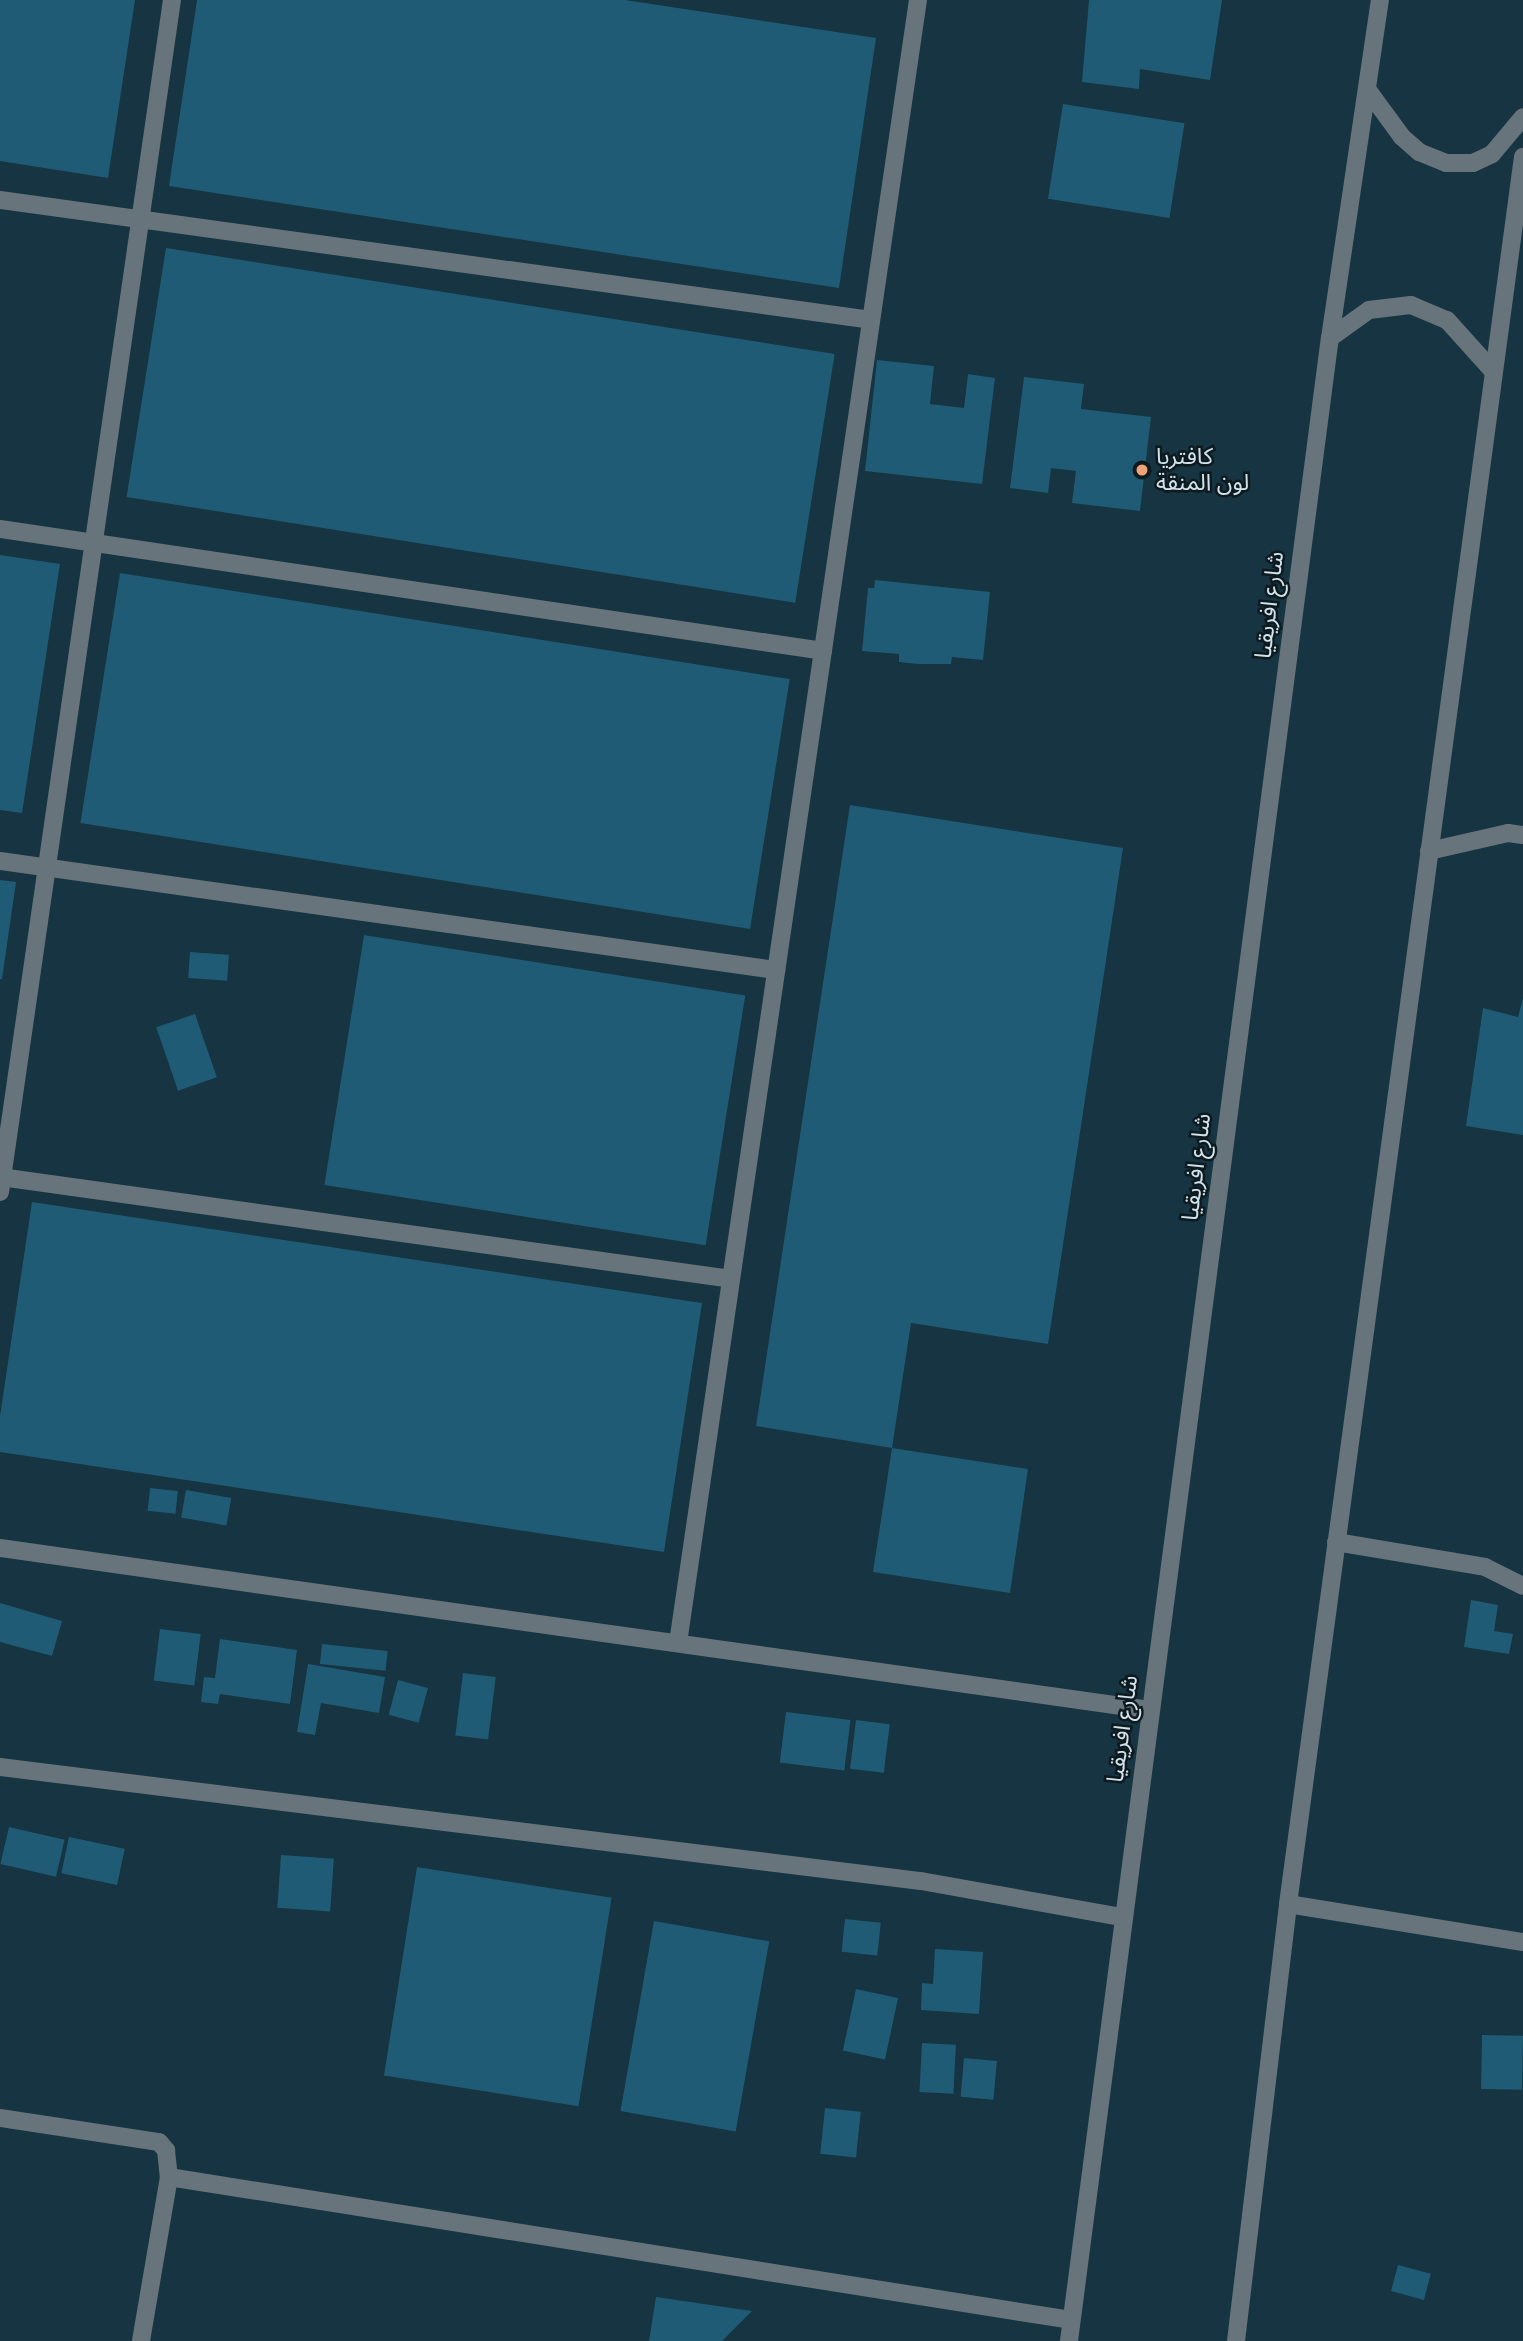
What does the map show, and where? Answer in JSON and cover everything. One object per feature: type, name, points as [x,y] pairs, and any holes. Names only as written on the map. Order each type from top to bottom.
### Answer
[{"type":"street","points":[[172,0],[1,1182],[731,1279]]},
{"type":"street","points":[[678,1643],[918,0]]},
{"type":"street","name":"شارع افريقيا","points":[[1069,2341],[1122,1917],[1330,338],[1380,0]]},
{"type":"street","points":[[1367,89],[1402,137],[1419,152],[1446,163],[1473,163],[1492,154],[1523,117]]},
{"type":"street","points":[[1236,2341],[1288,1904],[1523,158]]},
{"type":"street","points":[[0,200],[871,320]]},
{"type":"street","points":[[1330,338],[1369,310],[1411,305],[1447,320],[1493,371]]},
{"type":"street","points":[[0,529],[823,651]]},
{"type":"street","points":[[1429,851],[1508,833],[1523,835]]},
{"type":"street","points":[[0,861],[776,970]]},
{"type":"street","points":[[1336,1542],[1485,1567],[1523,1586]]},
{"type":"street","points":[[0,1548],[1150,1710]]},
{"type":"street","points":[[0,1766],[921,1881],[1122,1917]]},
{"type":"street","points":[[1288,1904],[1523,1942]]},
{"type":"street","points":[[0,2119],[159,2142],[166,2150],[169,2177],[141,2341]]},
{"type":"street","points":[[169,2177],[1071,2320]]},
{"type":"building","points":[[0,0],[135,0],[108,178],[0,161]]},
{"type":"building","points":[[197,0],[625,0],[876,38],[839,288],[169,186]]},
{"type":"building","points":[[1089,0],[1222,0],[1210,80],[1140,69],[1139,89],[1082,82]]},
{"type":"building","points":[[1063,104],[1184,123],[1169,218],[1048,199]]},
{"type":"building","points":[[166,248],[835,354],[795,603],[127,497]]},
{"type":"building","points":[[877,360],[934,366],[930,404],[964,408],[968,374],[995,378],[982,484],[865,471]]},
{"type":"building","points":[[1024,377],[1084,384],[1081,409],[1151,417],[1140,511],[1072,503],[1076,471],[1051,468],[1048,493],[1010,488]]},
{"type":"building","points":[[0,555],[60,564],[22,813],[0,810]]},
{"type":"building","points":[[120,573],[790,679],[750,929],[80,823]]},
{"type":"building","points":[[875,580],[990,592],[983,660],[952,657],[951,664],[918,664],[899,662],[899,654],[862,651],[868,588],[874,588]]},
{"type":"building","points":[[850,805],[1123,848],[1048,1344],[911,1323],[892,1448],[756,1426]]},
{"type":"building","points":[[0,880],[16,882],[2,979],[0,979]]},
{"type":"building","points":[[364,935],[745,995],[706,1245],[324,1185]]},
{"type":"building","points":[[190,952],[229,955],[227,981],[188,978]]},
{"type":"building","points":[[1523,998],[1523,1135],[1466,1126],[1483,1008],[1518,1017]]},
{"type":"building","points":[[195,1014],[217,1077],[178,1091],[156,1027]]},
{"type":"building","points":[[32,1202],[702,1303],[664,1552],[0,1452],[0,1416]]},
{"type":"building","points":[[892,1448],[1028,1469],[1010,1593],[873,1572]]},
{"type":"building","points":[[150,1488],[178,1491],[175,1514],[148,1511]]},
{"type":"building","points":[[186,1490],[231,1498],[226,1526],[181,1518]]},
{"type":"building","points":[[1471,1600],[1498,1605],[1494,1631],[1513,1634],[1509,1654],[1464,1647]]},
{"type":"building","points":[[0,1603],[62,1621],[52,1656],[0,1642]]},
{"type":"building","points":[[160,1629],[201,1634],[194,1686],[154,1681]]},
{"type":"building","points":[[220,1639],[297,1650],[290,1704],[220,1694],[218,1704],[201,1702],[204,1677],[215,1678]]},
{"type":"building","points":[[322,1644],[388,1651],[386,1671],[320,1664]]},
{"type":"building","points":[[308,1664],[385,1677],[379,1713],[321,1703],[315,1735],[297,1732]]},
{"type":"building","points":[[463,1673],[496,1677],[488,1740],[455,1736]]},
{"type":"building","points":[[398,1680],[428,1688],[419,1723],[389,1715]]},
{"type":"building","points":[[786,1712],[851,1720],[844,1771],[780,1763]]},
{"type":"building","points":[[856,1720],[890,1724],[884,1773],[850,1769]]},
{"type":"building","points":[[9,1827],[65,1840],[56,1877],[0,1864]]},
{"type":"building","points":[[69,1837],[125,1849],[117,1885],[61,1873]]},
{"type":"building","points":[[281,1855],[334,1859],[330,1912],[277,1908]]},
{"type":"building","points":[[417,1867],[612,1898],[579,2106],[384,2075]]},
{"type":"building","points":[[845,1919],[881,1923],[877,1956],[842,1952]]},
{"type":"building","points":[[654,1921],[769,1941],[736,2131],[620,2111]]},
{"type":"building","points":[[935,1949],[983,1952],[979,2014],[921,2010],[922,1983],[933,1984]]},
{"type":"building","points":[[856,1989],[898,1998],[885,2060],[843,2051]]},
{"type":"building","points":[[1482,2035],[1523,2036],[1522,2090],[1481,2089]]},
{"type":"building","points":[[922,2043],[956,2045],[953,2094],[919,2092]]},
{"type":"building","points":[[964,2058],[997,2061],[993,2100],[961,2097]]},
{"type":"building","points":[[825,2108],[861,2112],[856,2158],[820,2154]]},
{"type":"building","points":[[1398,2265],[1431,2274],[1424,2300],[1391,2291]]},
{"type":"building","points":[[656,2297],[752,2311],[722,2341],[649,2341]]},
{"type":"place","name":"كافتريا لون المنقة","points":[[1142,470]]}]
